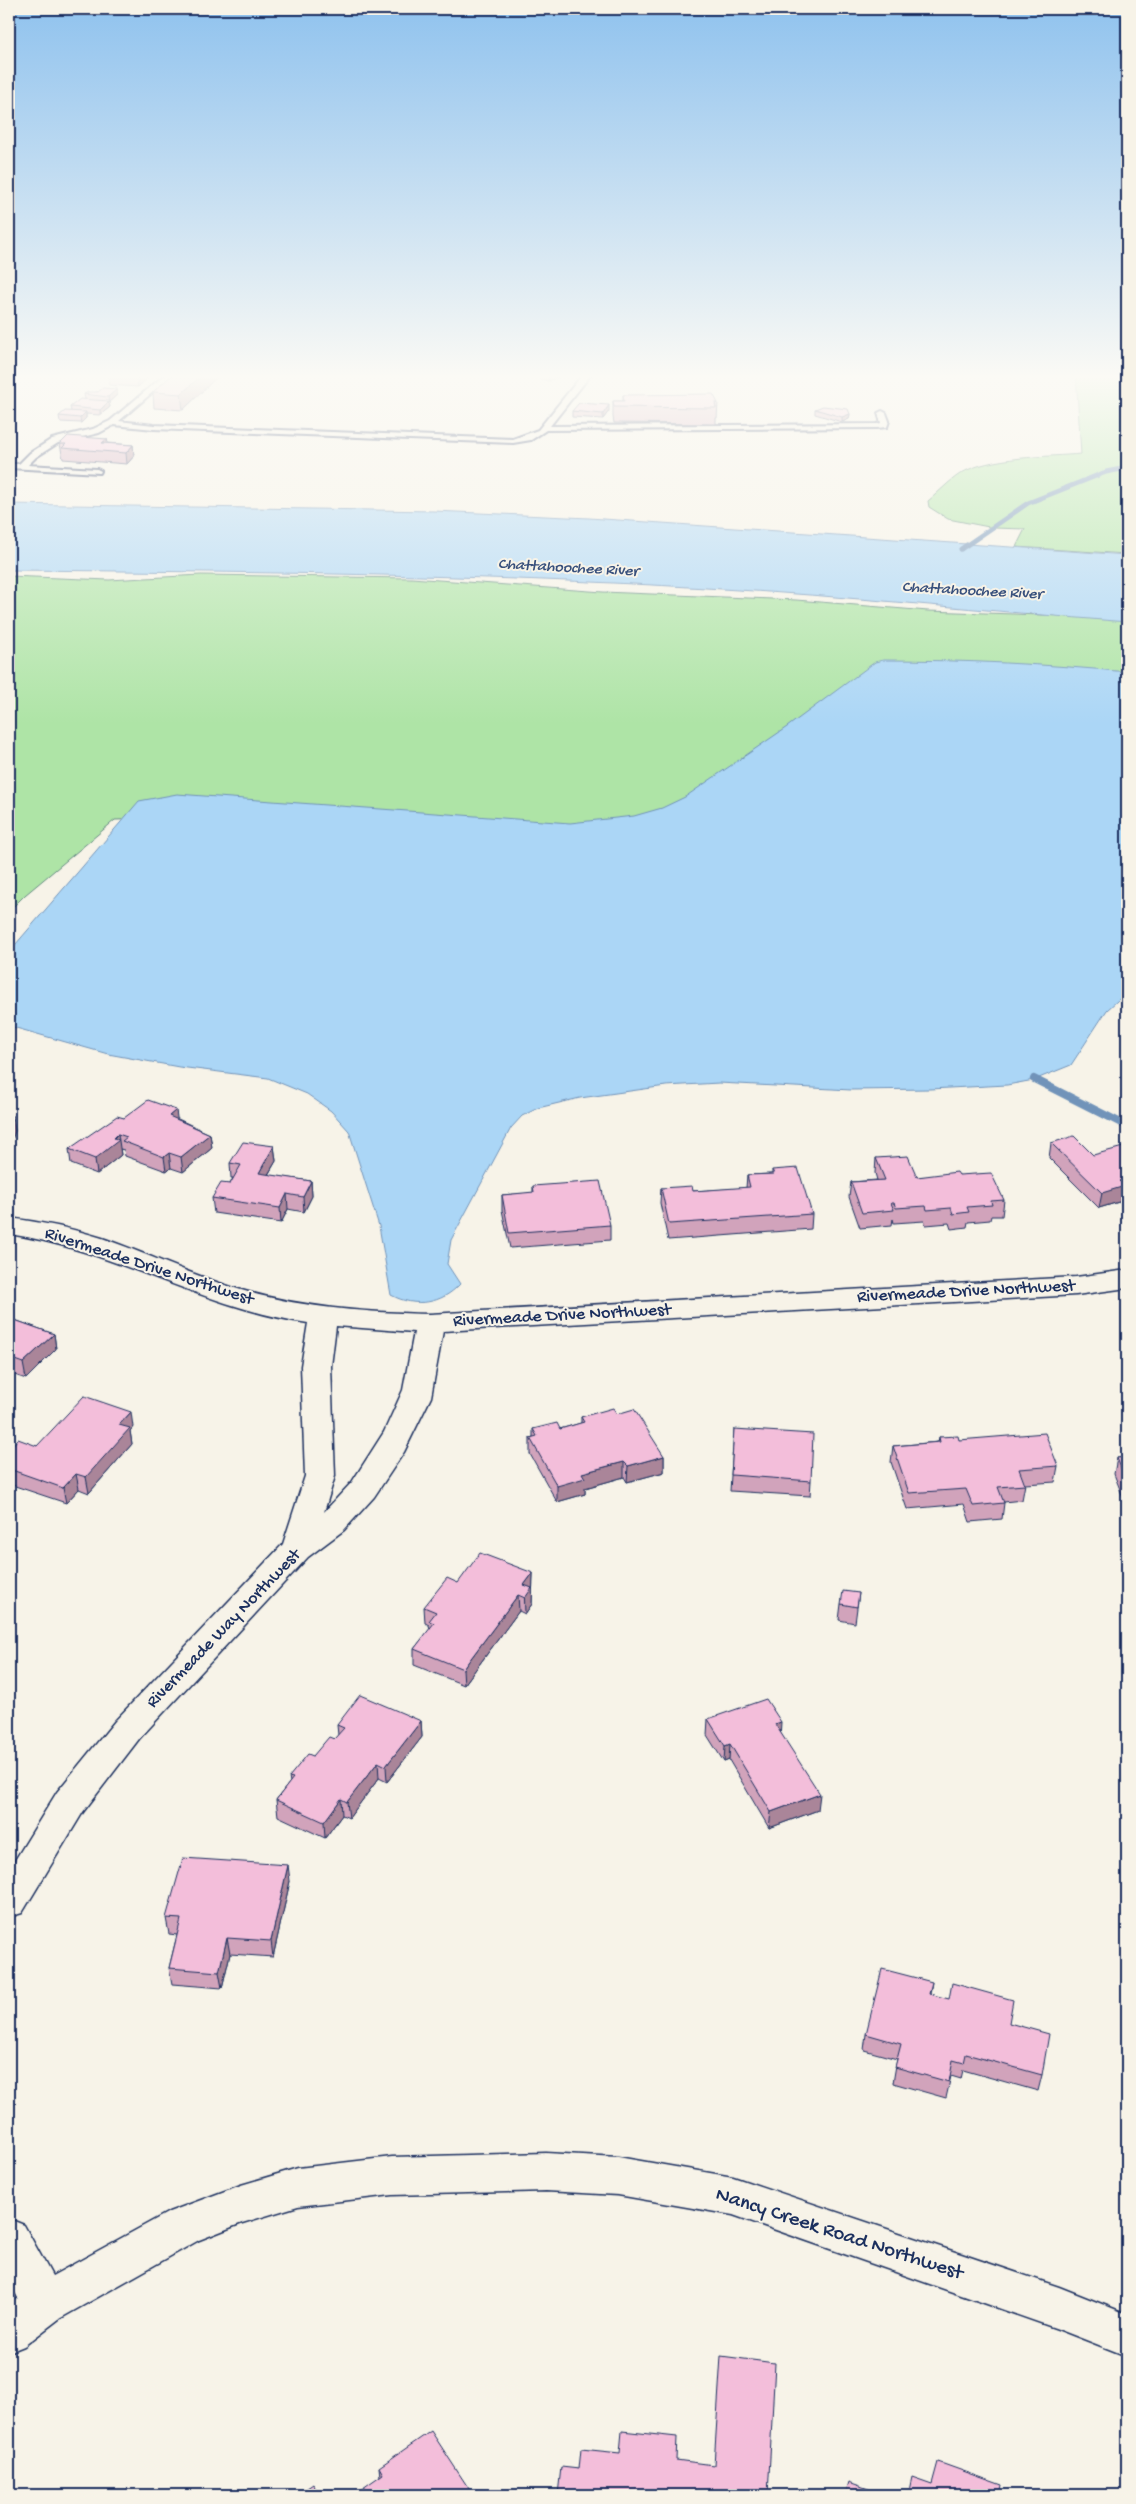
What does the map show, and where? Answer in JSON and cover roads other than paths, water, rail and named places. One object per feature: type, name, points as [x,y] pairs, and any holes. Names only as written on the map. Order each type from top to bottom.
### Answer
[{"type":"street","name":"Rivermeade Drive Northwest","points":[[9,1226],[81,1241],[228,1296],[322,1315],[372,1321],[430,1323],[1076,1286],[1127,1280]]},
{"type":"street","points":[[297,1549],[320,1476],[316,1366],[322,1315]]},
{"type":"street","name":"Rivermeade Way Northwest","points":[[9,1902],[70,1802],[127,1730],[297,1549],[312,1540],[348,1506],[374,1476],[394,1445],[418,1389],[430,1323]]},
{"type":"street","name":"Nancy Creek Road Northwest","points":[[9,2331],[44,2304],[184,2226],[241,2204],[298,2188],[392,2176],[546,2172],[618,2176],[733,2196],[1060,2308],[1127,2334]]},
{"type":"street","points":[[9,2239],[44,2304]]},
{"type":"water","name":"Chattahoochee River","points":[[9,504],[434,511],[589,518],[1127,555],[1127,622],[812,595],[619,583],[358,574],[9,570]]},
{"type":"water","points":[[883,660],[1005,663],[1127,672],[1127,992],[1107,1010],[1071,1065],[1034,1080],[1007,1085],[930,1089],[851,1090],[719,1083],[666,1086],[580,1098],[538,1108],[522,1116],[511,1128],[451,1240],[447,1264],[460,1284],[453,1291],[437,1300],[419,1303],[409,1302],[391,1295],[379,1226],[349,1131],[331,1111],[307,1094],[268,1078],[179,1067],[108,1054],[9,1026],[9,952],[139,801],[177,794],[570,823],[634,816],[662,808],[685,797],[787,727],[875,662]]},
{"type":"waterway","points":[[961,549],[1028,503],[1061,490]]},
{"type":"waterway","points":[[1034,1079],[1127,1126]]}]
